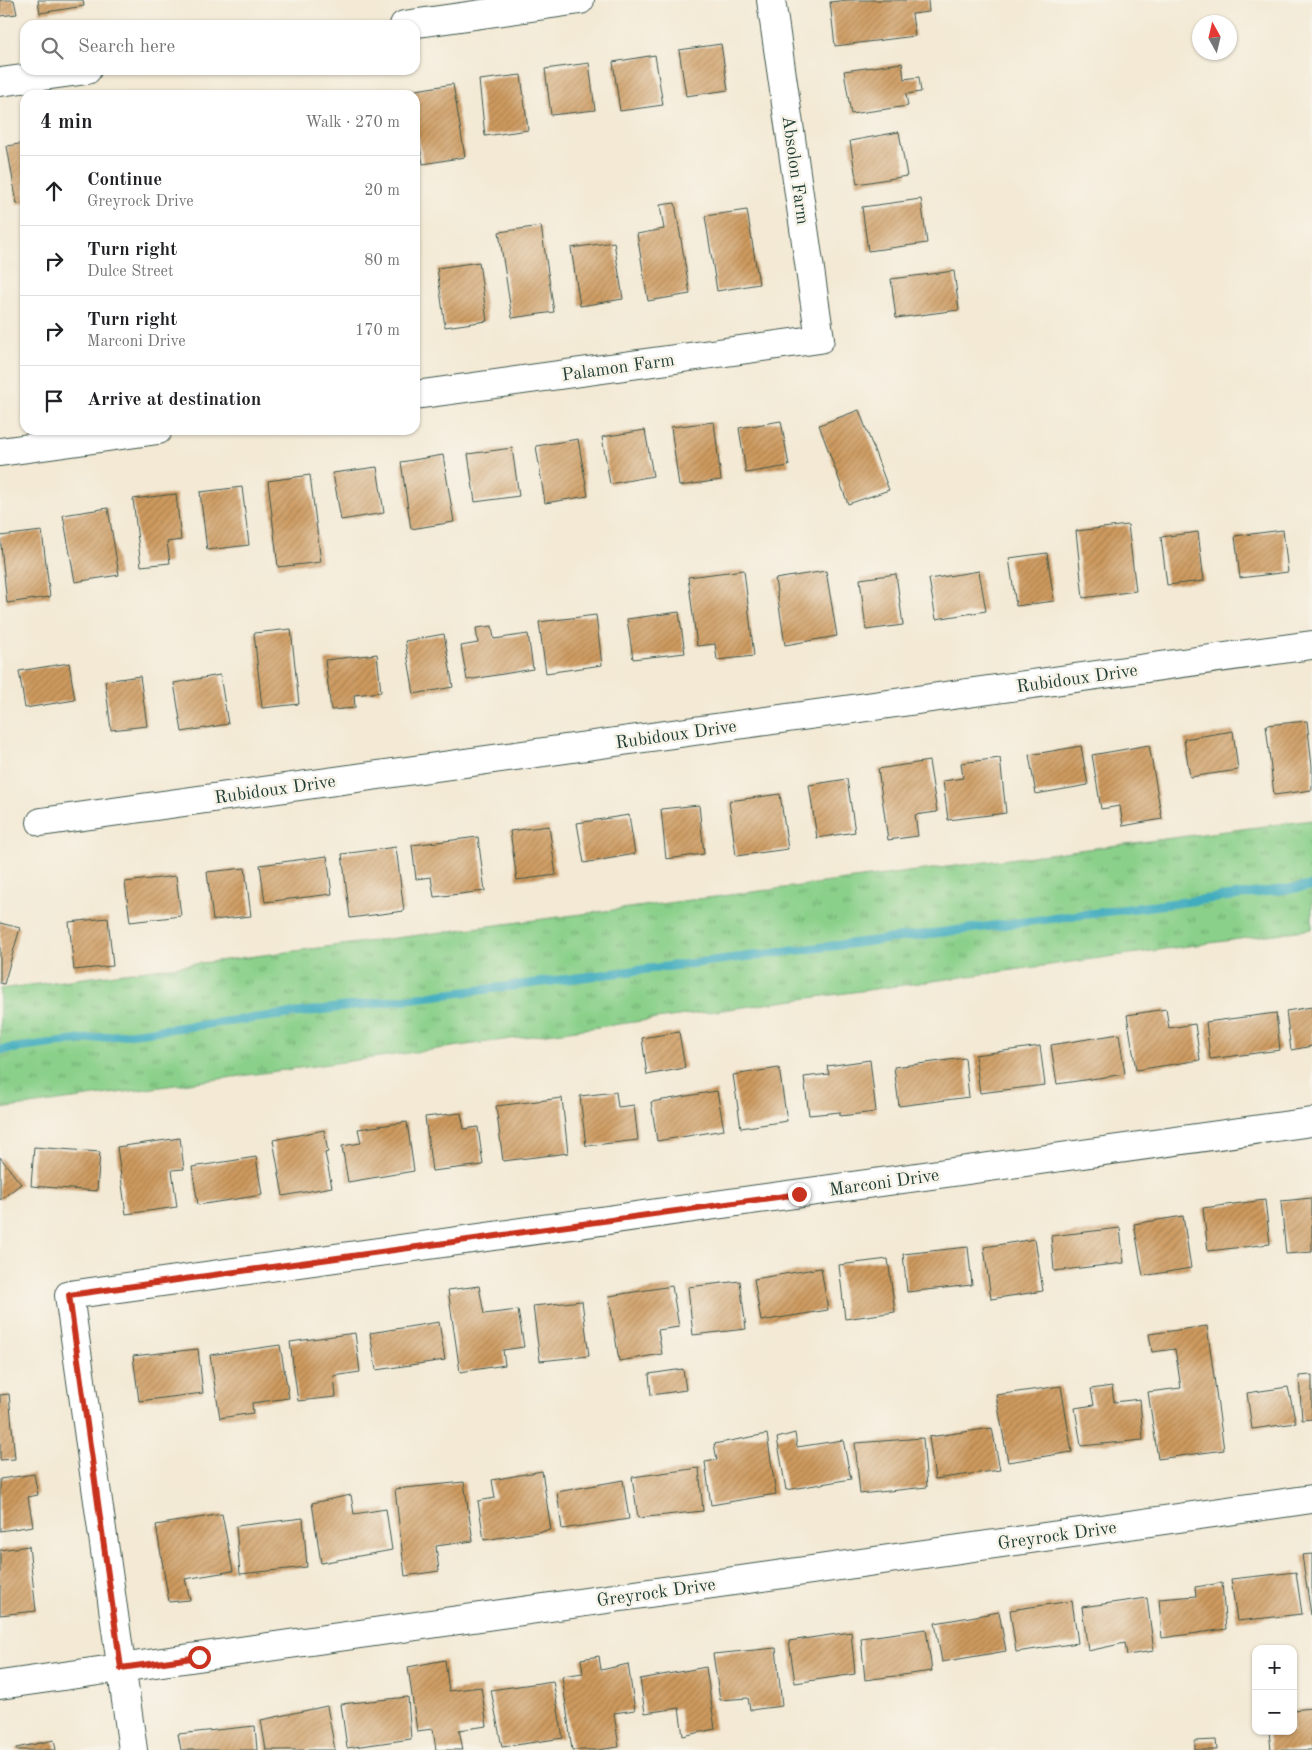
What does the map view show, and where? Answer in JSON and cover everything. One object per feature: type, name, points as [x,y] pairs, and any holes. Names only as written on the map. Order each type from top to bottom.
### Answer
[{"type":"street","points":[[420,23],[580,0]]},
{"type":"street","name":"Absolon Farm","points":[[771,0],[820,339]]},
{"type":"street","points":[[0,82],[51,75]]},
{"type":"street","name":"Palamon Farm","points":[[420,394],[820,339]]},
{"type":"street","points":[[0,452],[122,435]]},
{"type":"street","name":"Rubidoux Drive","points":[[40,822],[1312,645]]},
{"type":"street","name":"Marconi Drive","points":[[121,1668],[69,1295],[1312,1122]]},
{"type":"street","name":"Greyrock Drive","points":[[0,1685],[1312,1498]]},
{"type":"street","points":[[121,1668],[133,1750]]},
{"type":"green space","points":[[1312,820],[1312,929],[0,1109],[0,989]]},
{"type":"building","points":[[0,0],[14,0],[17,14],[0,16]]},
{"type":"building","points":[[38,0],[83,0],[84,6],[40,13]]},
{"type":"building","points":[[847,0],[928,0],[929,12],[912,14],[915,36],[835,46],[830,2]]},
{"type":"building","points":[[721,44],[728,90],[686,96],[679,50]]},
{"type":"building","points":[[655,55],[663,105],[620,111],[613,62]]},
{"type":"building","points":[[589,63],[595,110],[551,115],[545,69]]},
{"type":"building","points":[[902,63],[904,79],[919,77],[921,92],[906,94],[908,106],[851,114],[844,71]]},
{"type":"building","points":[[521,75],[528,130],[485,136],[479,80]]},
{"type":"building","points":[[453,84],[465,157],[423,164],[420,147],[420,90],[416,90]]},
{"type":"building","points":[[899,132],[907,176],[857,184],[850,141]]},
{"type":"building","points":[[20,144],[20,204],[17,204],[7,146]]},
{"type":"building","points":[[921,199],[927,243],[868,251],[862,207]]},
{"type":"building","points":[[675,203],[690,294],[648,301],[637,234],[664,229],[660,205]]},
{"type":"building","points":[[747,210],[759,284],[717,291],[705,216]]},
{"type":"building","points":[[541,226],[554,312],[512,318],[499,232]]},
{"type":"building","points":[[614,242],[623,299],[580,306],[571,248]]},
{"type":"building","points":[[479,262],[487,321],[445,327],[437,268]]},
{"type":"building","points":[[954,271],[959,310],[896,318],[891,279]]},
{"type":"building","points":[[859,410],[889,490],[848,504],[819,425]]},
{"type":"building","points":[[781,421],[789,466],[746,473],[739,428]]},
{"type":"building","points":[[714,422],[721,480],[679,486],[671,427]]},
{"type":"building","points":[[645,430],[653,476],[610,484],[602,437]]},
{"type":"building","points":[[578,439],[588,496],[545,503],[536,446]]},
{"type":"building","points":[[512,448],[519,496],[475,502],[468,454]]},
{"type":"building","points":[[443,455],[454,522],[411,529],[401,462]]},
{"type":"building","points":[[377,467],[384,513],[341,520],[333,473]]},
{"type":"building","points":[[310,475],[321,562],[278,567],[268,481]]},
{"type":"building","points":[[242,487],[249,545],[207,550],[200,492]]},
{"type":"building","points":[[176,494],[181,540],[167,542],[170,563],[141,566],[133,499]]},
{"type":"building","points":[[108,508],[119,575],[75,582],[63,515]]},
{"type":"building","points":[[1128,525],[1136,591],[1083,598],[1076,531]]},
{"type":"building","points":[[1283,530],[1288,572],[1240,578],[1235,536]]},
{"type":"building","points":[[42,531],[50,597],[7,603],[0,536]]},
{"type":"building","points":[[1198,532],[1204,581],[1167,585],[1161,537]]},
{"type":"building","points":[[1047,553],[1054,601],[1016,606],[1009,558]]},
{"type":"building","points":[[744,570],[754,656],[717,660],[715,644],[697,646],[688,577]]},
{"type":"building","points":[[826,571],[837,636],[785,645],[775,579]]},
{"type":"building","points":[[979,571],[986,611],[936,619],[929,579]]},
{"type":"building","points":[[896,574],[903,625],[866,630],[860,579]]},
{"type":"building","points":[[679,612],[685,653],[633,659],[627,619]]},
{"type":"building","points":[[596,615],[602,665],[546,673],[539,622]]},
{"type":"building","points":[[492,626],[494,639],[528,634],[533,669],[467,680],[461,646],[478,643],[476,628]]},
{"type":"building","points":[[291,629],[299,704],[262,708],[254,633]]},
{"type":"building","points":[[444,634],[453,687],[414,694],[405,641]]},
{"type":"building","points":[[377,654],[381,692],[354,695],[355,708],[331,710],[325,660]]},
{"type":"building","points":[[69,663],[75,700],[25,708],[19,671]]},
{"type":"building","points":[[220,675],[228,724],[182,732],[174,683]]},
{"type":"building","points":[[140,676],[147,726],[111,730],[105,681]]},
{"type":"building","points":[[1307,721],[1312,766],[1312,790],[1274,795],[1266,725]]},
{"type":"building","points":[[1233,731],[1238,770],[1190,777],[1184,739]]},
{"type":"building","points":[[1149,745],[1162,819],[1123,826],[1120,806],[1101,809],[1092,755]]},
{"type":"building","points":[[1081,746],[1088,785],[1036,794],[1029,755]]},
{"type":"building","points":[[1000,758],[1006,813],[948,820],[943,781],[963,778],[961,763]]},
{"type":"building","points":[[929,761],[937,812],[915,815],[918,836],[888,840],[878,769]]},
{"type":"building","points":[[847,779],[855,832],[817,838],[809,785]]},
{"type":"building","points":[[780,794],[788,849],[736,856],[729,801]]},
{"type":"building","points":[[699,805],[704,854],[666,859],[661,809]]},
{"type":"building","points":[[629,815],[635,854],[584,863],[577,823]]},
{"type":"building","points":[[549,826],[556,875],[517,880],[510,831]]},
{"type":"building","points":[[478,837],[485,891],[434,897],[431,877],[416,879],[412,845]]},
{"type":"building","points":[[396,847],[404,911],[350,918],[342,854]]},
{"type":"building","points":[[327,856],[332,894],[265,902],[260,865]]},
{"type":"building","points":[[245,868],[251,916],[213,920],[207,872]]},
{"type":"building","points":[[176,876],[181,916],[130,922],[125,882]]},
{"type":"building","points":[[108,918],[113,966],[74,970],[69,922]]},
{"type":"building","points":[[0,923],[20,928],[4,984],[0,983]]},
{"type":"building","points":[[1312,1007],[1312,1046],[1291,1050],[1286,1011]]},
{"type":"building","points":[[1166,1009],[1169,1028],[1195,1024],[1200,1060],[1136,1070],[1127,1015]]},
{"type":"building","points":[[1276,1013],[1280,1050],[1210,1059],[1206,1022]]},
{"type":"building","points":[[679,1032],[685,1068],[647,1075],[642,1038]]},
{"type":"building","points":[[1119,1034],[1125,1074],[1057,1084],[1051,1045]]},
{"type":"building","points":[[1040,1046],[1045,1085],[980,1093],[975,1055]]},
{"type":"building","points":[[965,1058],[969,1097],[899,1106],[894,1067]]},
{"type":"building","points":[[870,1060],[876,1112],[840,1116],[840,1112],[809,1115],[804,1077],[829,1074],[827,1066]]},
{"type":"building","points":[[779,1068],[787,1121],[741,1128],[733,1075]]},
{"type":"building","points":[[717,1091],[724,1130],[657,1141],[651,1102]]},
{"type":"building","points":[[616,1092],[618,1107],[634,1105],[638,1140],[586,1146],[580,1096]]},
{"type":"building","points":[[562,1098],[568,1153],[503,1161],[496,1106]]},
{"type":"building","points":[[461,1113],[464,1129],[478,1127],[483,1165],[432,1171],[425,1117]]},
{"type":"building","points":[[407,1122],[414,1171],[348,1182],[342,1146],[361,1143],[358,1129]]},
{"type":"building","points":[[324,1130],[328,1152],[325,1153],[332,1187],[283,1196],[273,1140]]},
{"type":"building","points":[[180,1138],[184,1169],[172,1170],[177,1207],[126,1214],[117,1147]]},
{"type":"building","points":[[34,1147],[100,1152],[97,1191],[31,1186]]},
{"type":"building","points":[[0,1157],[21,1184],[0,1200]]},
{"type":"building","points":[[256,1157],[262,1195],[198,1205],[192,1167]]},
{"type":"building","points":[[1312,1198],[1312,1252],[1286,1254],[1281,1201]]},
{"type":"building","points":[[1265,1200],[1270,1244],[1208,1251],[1203,1208]]},
{"type":"building","points":[[1183,1216],[1191,1268],[1143,1276],[1134,1224]]},
{"type":"building","points":[[1120,1228],[1124,1263],[1054,1271],[1051,1236]]},
{"type":"building","points":[[1035,1239],[1043,1291],[991,1299],[984,1247]]},
{"type":"building","points":[[968,1247],[972,1285],[907,1292],[903,1254]]},
{"type":"building","points":[[888,1259],[895,1312],[845,1319],[839,1265]]},
{"type":"building","points":[[821,1268],[828,1310],[761,1321],[754,1279]]},
{"type":"building","points":[[740,1281],[746,1329],[693,1335],[688,1287]]},
{"type":"building","points":[[479,1286],[484,1314],[518,1310],[524,1347],[503,1350],[505,1365],[460,1372],[448,1290]]},
{"type":"building","points":[[672,1286],[679,1327],[658,1330],[662,1354],[619,1361],[609,1296]]},
{"type":"building","points":[[582,1301],[589,1356],[540,1361],[533,1306]]},
{"type":"building","points":[[439,1322],[445,1360],[376,1370],[370,1333]]},
{"type":"building","points":[[1207,1326],[1224,1450],[1158,1459],[1148,1392],[1181,1388],[1175,1349],[1152,1352],[1149,1334]]},
{"type":"building","points":[[355,1333],[360,1372],[334,1376],[336,1397],[298,1401],[290,1342]]},
{"type":"building","points":[[280,1345],[289,1398],[252,1403],[253,1413],[220,1418],[210,1355]]},
{"type":"building","points":[[198,1349],[203,1393],[139,1401],[133,1356]]},
{"type":"building","points":[[683,1369],[686,1390],[651,1395],[649,1374]]},
{"type":"building","points":[[1312,1375],[1312,1419],[1302,1420],[1299,1376]]},
{"type":"building","points":[[1061,1386],[1072,1452],[1008,1462],[996,1395]]},
{"type":"building","points":[[1112,1386],[1114,1402],[1140,1399],[1143,1440],[1081,1446],[1075,1408],[1094,1405],[1091,1389]]},
{"type":"building","points":[[1288,1387],[1296,1423],[1252,1429],[1247,1393]]},
{"type":"building","points":[[9,1394],[15,1459],[0,1460],[0,1395]]},
{"type":"building","points":[[992,1428],[1000,1470],[935,1479],[929,1437]]},
{"type":"building","points":[[795,1433],[797,1447],[843,1440],[851,1479],[786,1490],[777,1438]]},
{"type":"building","points":[[767,1434],[776,1494],[711,1505],[705,1462],[717,1460],[714,1444]]},
{"type":"building","points":[[923,1438],[927,1487],[860,1494],[855,1443]]},
{"type":"building","points":[[699,1468],[703,1511],[638,1518],[632,1477]]},
{"type":"building","points":[[542,1471],[551,1530],[484,1540],[478,1501],[495,1498],[492,1480]]},
{"type":"building","points":[[34,1474],[38,1495],[28,1497],[33,1526],[0,1531],[0,1479]]},
{"type":"building","points":[[623,1480],[629,1519],[562,1529],[557,1492]]},
{"type":"building","points":[[464,1482],[473,1541],[436,1546],[439,1571],[405,1576],[395,1489]]},
{"type":"building","points":[[351,1495],[354,1514],[386,1509],[392,1550],[321,1563],[312,1503]]},
{"type":"building","points":[[222,1514],[233,1571],[185,1579],[190,1600],[169,1602],[156,1525]]},
{"type":"building","points":[[303,1518],[307,1567],[240,1574],[236,1526]]},
{"type":"building","points":[[29,1546],[36,1611],[0,1615],[0,1550]]},
{"type":"building","points":[[1312,1554],[1312,1615],[1311,1615],[1302,1555]]},
{"type":"building","points":[[1296,1572],[1302,1614],[1237,1621],[1231,1579]]},
{"type":"building","points":[[1222,1583],[1226,1629],[1162,1638],[1159,1599],[1196,1596],[1195,1587]]},
{"type":"building","points":[[1147,1598],[1154,1651],[1127,1655],[1125,1643],[1088,1651],[1082,1607]]},
{"type":"building","points":[[1072,1601],[1078,1643],[1016,1652],[1010,1610]]},
{"type":"building","points":[[999,1612],[1006,1651],[942,1662],[935,1623]]},
{"type":"building","points":[[926,1629],[932,1671],[865,1680],[861,1638]]},
{"type":"building","points":[[851,1632],[855,1674],[795,1683],[789,1641]]},
{"type":"building","points":[[776,1648],[782,1706],[750,1710],[748,1698],[720,1700],[713,1654]]},
{"type":"building","points":[[599,1656],[601,1670],[628,1664],[635,1710],[614,1713],[619,1747],[598,1750],[572,1750],[562,1676],[583,1673],[581,1659]]},
{"type":"building","points":[[445,1660],[449,1691],[481,1687],[487,1726],[459,1730],[463,1750],[436,1750],[433,1729],[417,1731],[408,1667]]},
{"type":"building","points":[[706,1667],[715,1729],[683,1736],[679,1708],[645,1713],[640,1679]]},
{"type":"building","points":[[553,1681],[563,1738],[502,1747],[491,1690]]},
{"type":"building","points":[[408,1697],[411,1739],[347,1748],[341,1704]]},
{"type":"building","points":[[327,1706],[335,1750],[266,1750],[261,1720]]},
{"type":"building","points":[[1312,1708],[1312,1750],[1271,1750],[1269,1735],[1297,1735],[1297,1710]]},
{"type":"building","points":[[255,1726],[257,1750],[181,1750],[178,1734]]},
{"type":"building","points":[[54,1740],[56,1750],[16,1750],[16,1748]]},
{"type":"building","points":[[1216,1740],[1217,1750],[1195,1750],[1195,1741]]},
{"type":"waterway","points":[[0,1050],[1312,886]]},
{"type":"route","points":[[199,1657],[121,1668],[69,1295],[799,1194]]}]
